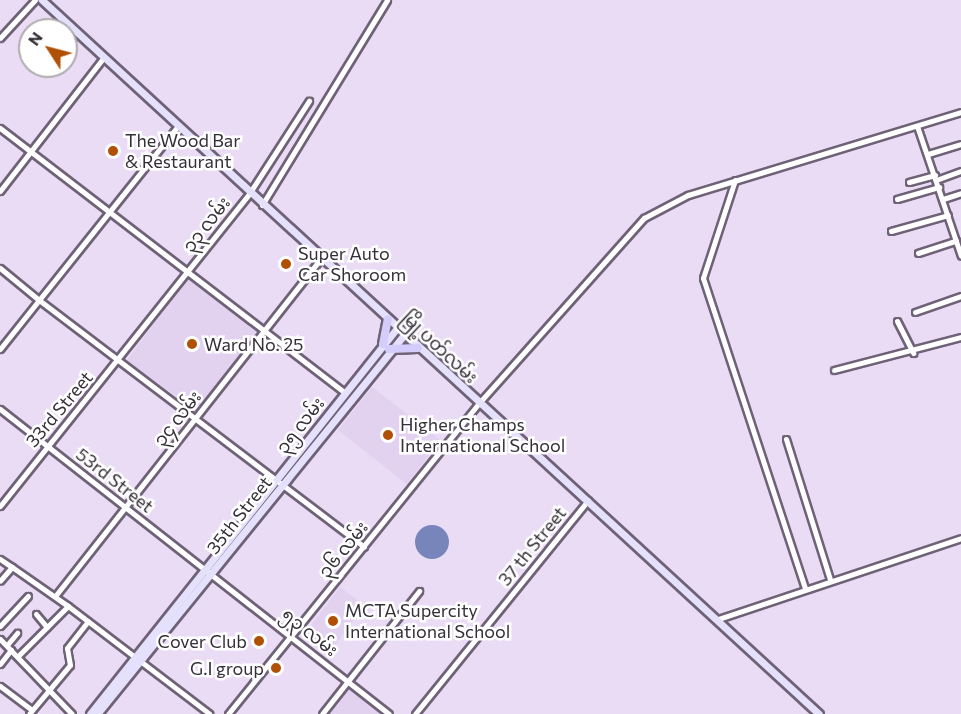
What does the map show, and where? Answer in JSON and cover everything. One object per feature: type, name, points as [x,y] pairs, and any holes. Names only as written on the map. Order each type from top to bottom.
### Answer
[{"type":"highway","points":[[388,319],[386,347],[417,348]]},
{"type":"main road","name":"မြို့ပတ်လမ်း","points":[[42,0],[249,194],[588,500],[819,714]]},
{"type":"main road","points":[[386,347],[397,328]]},
{"type":"main road","name":"35th Street","points":[[278,484],[386,347],[404,335]]},
{"type":"main road","name":"၃၅ လမ်း","points":[[209,572],[278,484],[344,392],[360,379]]},
{"type":"main road","name":"35th Street","points":[[90,714],[209,572]]},
{"type":"main road","name":"35th Street","points":[[98,714],[138,657]]},
{"type":"street","points":[[0,38],[35,0]]},
{"type":"street","points":[[262,205],[387,0]]},
{"type":"street","points":[[0,191],[104,57]]},
{"type":"street","name":"၃၃ လမ်း","points":[[120,360],[249,194],[309,101]]},
{"type":"street","name":"၃၆ လမ်း","points":[[228,714],[479,403],[644,218],[735,180],[961,112]]},
{"type":"street","points":[[918,126],[961,256]]},
{"type":"street","points":[[0,350],[177,127]]},
{"type":"street","points":[[0,128],[344,392]]},
{"type":"street","points":[[927,154],[961,144]]},
{"type":"street","points":[[909,182],[961,171]]},
{"type":"street","points":[[735,180],[704,278],[805,589]]},
{"type":"street","points":[[897,199],[939,187]]},
{"type":"street","points":[[943,199],[961,193]]},
{"type":"street","points":[[891,231],[948,215]]},
{"type":"street","points":[[918,253],[956,241]]},
{"type":"street","name":"၃၄ လမ်း","points":[[56,595],[321,258]]},
{"type":"street","points":[[0,268],[278,484],[364,547]]},
{"type":"street","points":[[915,312],[961,296]]},
{"type":"street","points":[[897,321],[913,353]]},
{"type":"street","points":[[834,370],[913,353],[961,337]]},
{"type":"street","name":"33rd Street","points":[[0,506],[120,360]]},
{"type":"street","name":"53rd Street","points":[[0,409],[209,572]]},
{"type":"street","points":[[786,439],[830,579]]},
{"type":"street","name":"37 th Street","points":[[415,714],[588,500]]},
{"type":"street","points":[[718,619],[830,579],[961,538]]},
{"type":"street","points":[[0,558],[56,595],[210,714]]},
{"type":"street","points":[[0,581],[12,567]]},
{"type":"street","name":"၅၃ လမ်း","points":[[209,572],[389,714]]},
{"type":"street","points":[[322,714],[418,591]]},
{"type":"street","points":[[0,626],[28,596]]},
{"type":"street","points":[[18,656],[68,606]]},
{"type":"street","points":[[36,614],[47,627]]},
{"type":"street","points":[[0,686],[31,712],[70,665],[67,648],[88,621]]},
{"type":"street","points":[[0,664],[17,633]]},
{"type":"street","points":[[0,639],[72,714]]},
{"type":"shaded area","name":"Ward No. 25","points":[[187,278],[259,330],[199,413],[127,361]]},
{"type":"shaded area","name":"Higher Champs International School","points":[[372,387],[441,441],[407,484],[338,430]]},
{"type":"shaded area","name":"MCTA Supercity International School","points":[[340,587],[365,606],[327,655],[303,637]]},
{"type":"shaded area","points":[[349,686],[385,714],[326,714]]},
{"type":"water","points":[[432,525],[444,530],[449,542],[444,554],[432,559],[420,554],[415,542],[420,530]]},
{"type":"place","name":"The Wood Bar & Restaurant","points":[[113,151]]},
{"type":"place","name":"Super Auto Car Shoroom","points":[[286,264]]},
{"type":"place","name":"Ward No. 25","points":[[192,344]]},
{"type":"place","name":"Higher Champs International School","points":[[388,435]]},
{"type":"place","name":"MCTA Supercity International School","points":[[333,621]]},
{"type":"place","name":"Cover Club","points":[[259,641]]},
{"type":"place","name":"G.I group","points":[[276,668]]}]
